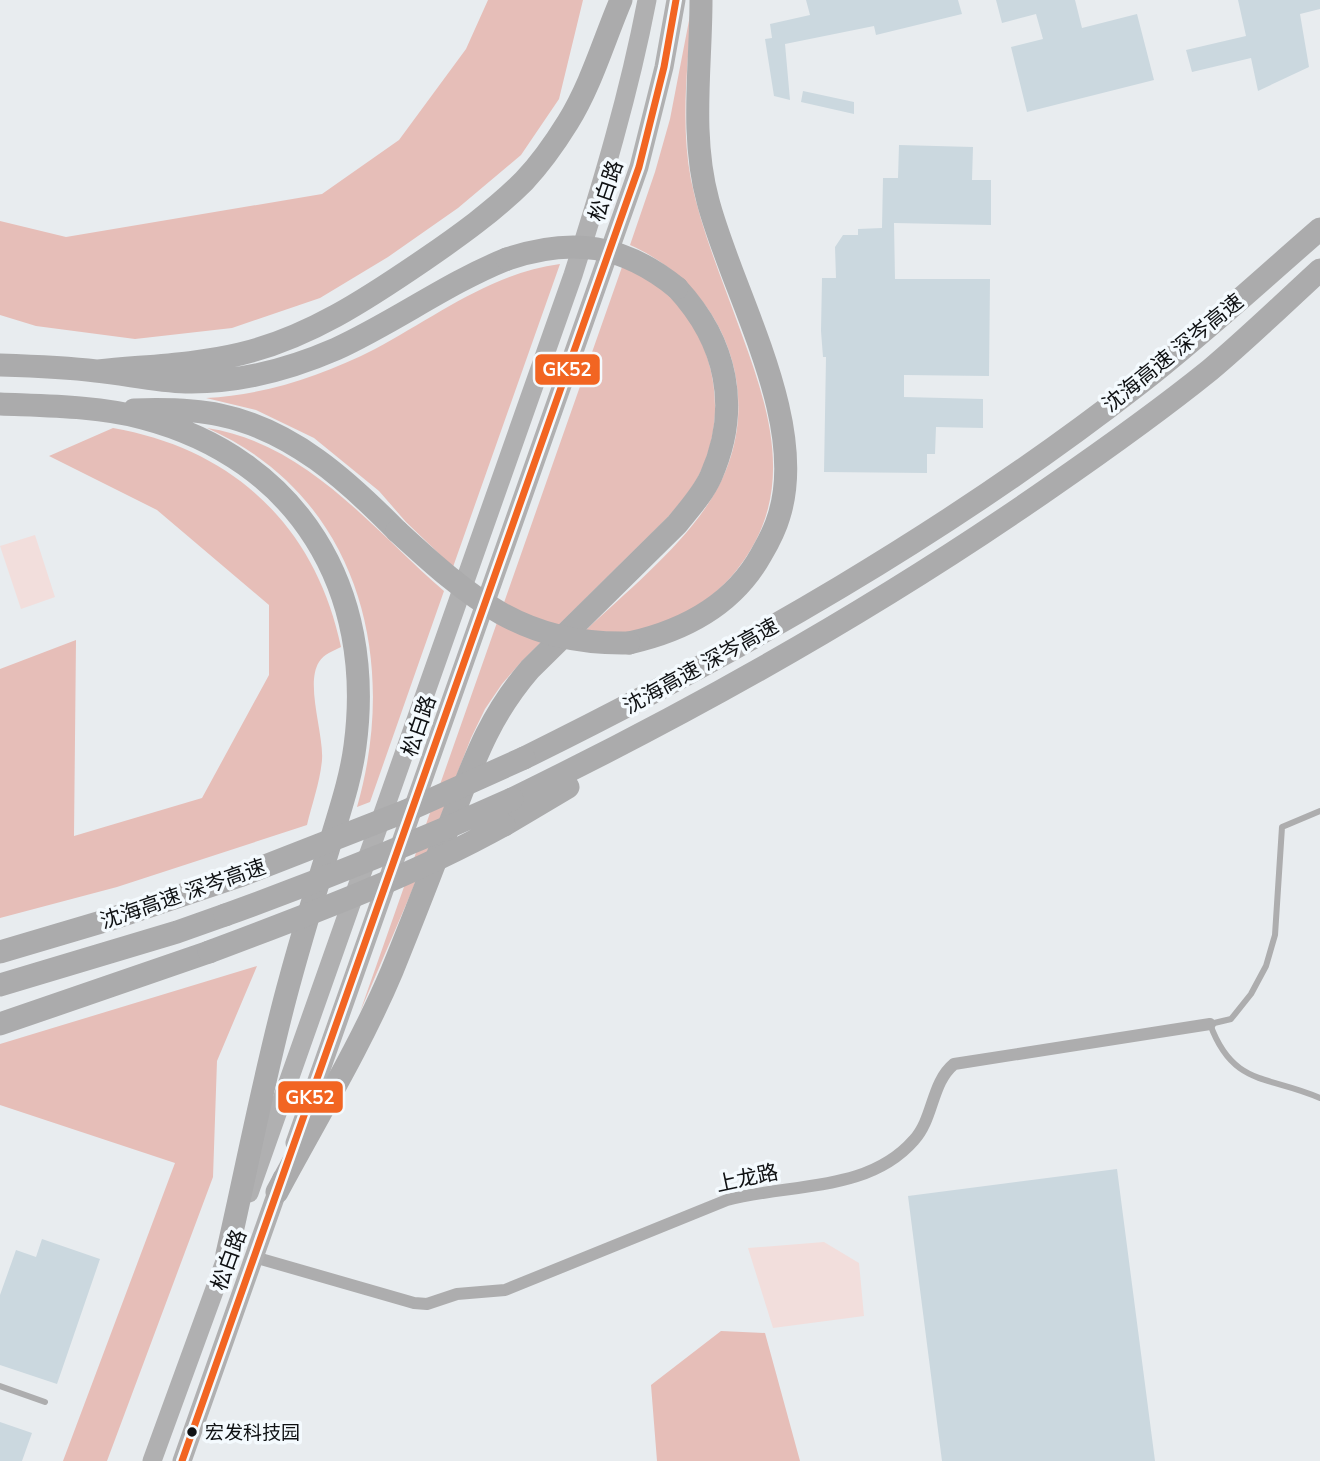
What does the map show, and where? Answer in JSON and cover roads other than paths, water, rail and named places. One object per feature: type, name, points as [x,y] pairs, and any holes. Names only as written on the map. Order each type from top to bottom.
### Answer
[{"type":"highway","points":[[98,371],[207,360],[241,354],[282,341],[351,309],[447,244],[495,208],[548,152],[575,108],[621,0]]},
{"type":"highway","points":[[0,404],[96,410],[183,410],[220,415],[251,424],[306,450],[360,494],[453,582],[512,620],[539,632],[598,643],[629,643],[683,627],[707,613],[750,574],[779,516],[785,483],[785,451],[772,387],[718,234],[702,175],[697,125],[701,0]]},
{"type":"highway","name":"沈海高速 深岑高速","points":[[0,952],[108,920],[242,875],[406,811],[524,758],[619,711],[774,626],[1032,462],[1188,345],[1320,229]]},
{"type":"highway","points":[[0,365],[98,371],[188,382],[225,380],[259,374],[335,349],[456,283],[507,259],[554,247],[597,249],[638,261],[656,271],[677,288],[706,325],[720,354],[726,387],[727,419],[710,478],[698,499],[677,524],[530,669],[495,715],[481,742],[380,998],[277,1192]]},
{"type":"highway","name":"沈海高速 深岑高速","points":[[0,985],[117,951],[309,885],[512,799],[670,721],[753,676],[888,595],[1083,465],[1211,369],[1320,270]]},
{"type":"highway","points":[[96,410],[143,418],[177,430],[214,447],[269,484],[313,535],[330,564],[349,610],[356,643],[359,710],[348,785],[290,981],[227,1254]]},
{"type":"highway","points":[[0,1024],[209,952],[379,886],[472,843],[504,825],[670,721]]},
{"type":"highway","points":[[0,937],[108,920]]},
{"type":"main road","name":"松白路","points":[[152,1461],[573,275],[616,135],[635,62],[647,0]]},
{"type":"main road","name":"松白路","points":[[182,1461],[639,167],[664,67],[676,0]]},
{"type":"street","name":"上龙路","points":[[254,1257],[414,1303],[427,1304],[457,1294],[505,1290],[727,1200],[752,1193],[835,1182],[867,1173],[897,1157],[916,1138],[929,1115],[945,1072],[954,1064],[1210,1024]]},
{"type":"lane","points":[[1320,811],[1282,827],[1275,935],[1266,965],[1251,994],[1231,1019],[1210,1024],[1217,1044],[1230,1062],[1247,1074],[1320,1098]]},
{"type":"lane","points":[[0,1386],[45,1402]]},
{"type":"place","name":"宏发科技园","points":[[192,1432]]}]
